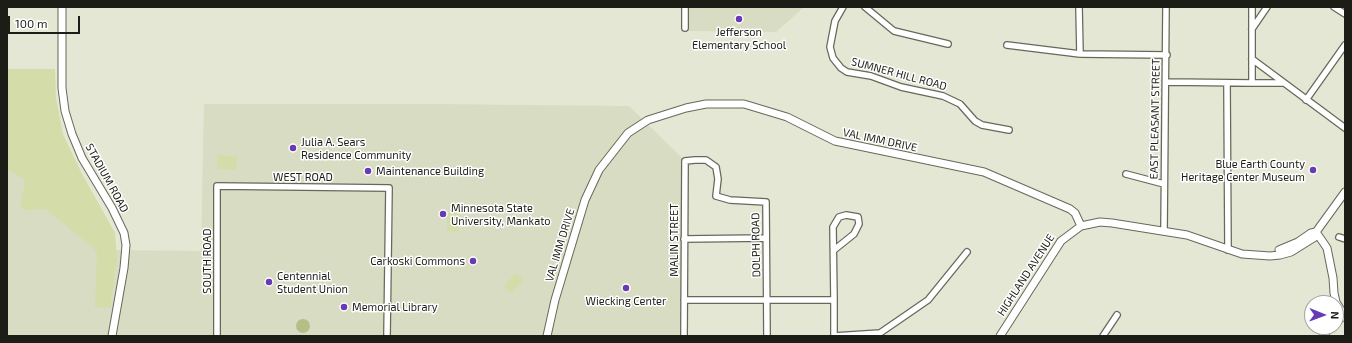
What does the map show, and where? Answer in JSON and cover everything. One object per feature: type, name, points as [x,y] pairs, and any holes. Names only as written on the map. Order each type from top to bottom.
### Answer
[{"type":"street","name":"STADIUM ROAD","points":[[62,7],[62,88],[65,111],[72,134],[82,158],[117,218],[124,233],[126,245],[124,268],[112,336]]},
{"type":"street","points":[[685,7],[685,28]]},
{"type":"street","name":"SUMNER HILL ROAD","points":[[843,7],[835,21],[830,47],[833,58],[841,68],[847,72],[871,76],[902,87],[943,96],[960,104],[975,121],[982,125],[1009,130]]},
{"type":"street","points":[[865,7],[894,32],[948,44]]},
{"type":"street","points":[[1079,7],[1080,54]]},
{"type":"street","name":"EAST PLEASANT STREET","points":[[1164,231],[1167,55],[1166,7]]},
{"type":"street","points":[[1252,7],[1252,83]]},
{"type":"street","points":[[1252,29],[1267,7]]},
{"type":"street","points":[[1334,7],[1345,14]]},
{"type":"street","points":[[1007,45],[1080,54],[1167,55]]},
{"type":"street","points":[[1306,100],[1345,45]]},
{"type":"street","points":[[1252,59],[1345,128]]},
{"type":"street","points":[[1166,82],[1284,83]]},
{"type":"street","points":[[1226,83],[1228,250]]},
{"type":"street","name":"VAL IMM DRIVE","points":[[547,336],[555,300],[585,200],[599,170],[628,133],[648,120],[672,111],[692,106],[706,104],[744,104],[787,117],[835,141],[984,172],[1070,209],[1075,213],[1081,226]]},
{"type":"street","name":"DOLPH ROAD","points":[[701,160],[706,160],[716,168],[718,179],[716,196],[730,200],[766,202],[765,238],[767,336]]},
{"type":"street","name":"MALIN STREET","points":[[684,336],[685,161],[701,160]]},
{"type":"street","points":[[1126,174],[1164,184]]},
{"type":"street","name":"WEST ROAD","points":[[217,186],[389,188],[388,336]]},
{"type":"street","name":"SOUTH ROAD","points":[[217,186],[217,336]]},
{"type":"street","name":"HIGHLAND AVENUE","points":[[1000,336],[1056,246],[1073,230],[1081,226],[1100,222],[1164,231],[1187,235],[1242,254],[1270,256],[1291,252],[1315,237],[1316,232],[1345,192]]},
{"type":"street","points":[[834,250],[854,234],[859,224],[858,217],[846,215],[839,217],[833,227],[834,336],[880,333],[928,300],[967,252]]},
{"type":"street","points":[[1316,232],[1327,248],[1336,302],[1345,315]]},
{"type":"street","points":[[1339,237],[1345,239]]},
{"type":"street","points":[[684,238],[765,238]]},
{"type":"street","points":[[684,300],[834,300]]},
{"type":"street","points":[[1103,336],[1117,315]]},
{"type":"shaded area","name":"Jefferson Elementary School","points":[[689,7],[804,7],[776,32],[688,31]]},
{"type":"shaded area","points":[[7,69],[55,69],[56,98],[63,134],[81,172],[115,233],[117,259],[110,308],[95,307],[97,253],[93,247],[45,209],[25,210],[20,206],[25,184],[24,179],[7,169]]},
{"type":"shaded area","name":"Minnesota State University, Mankato","points":[[204,104],[629,106],[685,161],[684,336],[7,336],[7,166],[46,177],[102,250],[201,251]]},
{"type":"shaded area","points":[[218,155],[237,156],[236,170],[217,169]]},
{"type":"shaded area","points":[[447,213],[459,213],[459,232],[447,231]]},
{"type":"shaded area","points":[[516,273],[524,280],[511,293],[504,286]]},
{"type":"shaded area","points":[[300,319],[306,319],[310,323],[310,329],[306,333],[300,333],[296,329],[296,323]]},
{"type":"place","name":"Jefferson Elementary School","points":[[739,19]]},
{"type":"place","name":"Julia A. Sears Residence Community","points":[[293,148]]},
{"type":"place","name":"Blue Earth County Heritage Center Museum","points":[[1313,170]]},
{"type":"place","name":"Maintenance Building","points":[[368,171]]},
{"type":"place","name":"Minnesota State University, Mankato","points":[[443,214]]},
{"type":"place","name":"Carkoski Commons","points":[[473,261]]},
{"type":"place","name":"Centennial Student Union","points":[[269,282]]},
{"type":"place","name":"Wiecking Center","points":[[626,288]]},
{"type":"place","name":"Memorial Library","points":[[344,307]]}]
